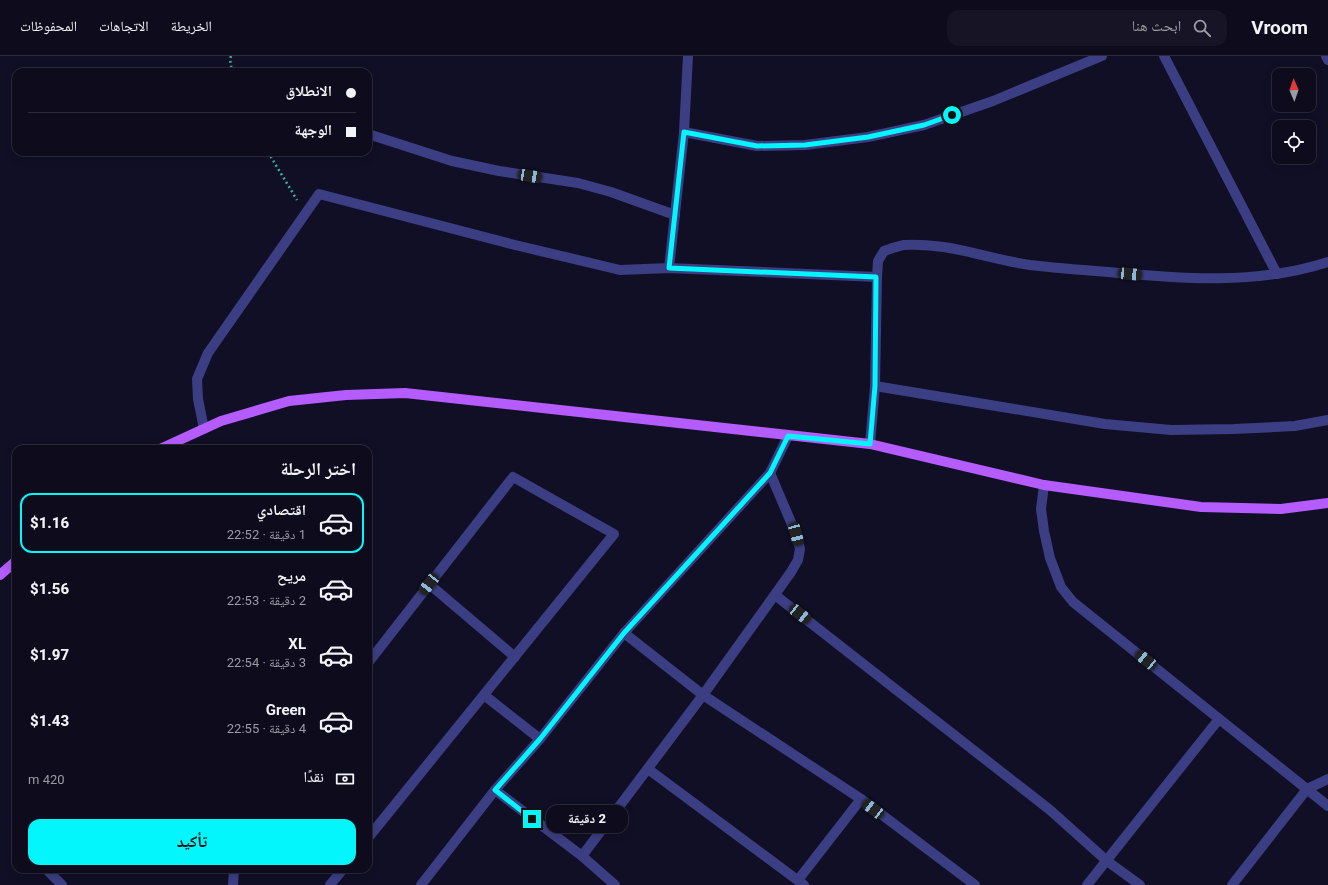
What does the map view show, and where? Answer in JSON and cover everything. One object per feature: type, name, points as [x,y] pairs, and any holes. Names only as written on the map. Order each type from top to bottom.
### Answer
[{"type":"main road","points":[[169,445],[221,421],[290,401],[346,395],[405,393],[870,444],[1044,485],[1201,507],[1280,509],[1328,503]]},
{"type":"main road","points":[[0,575],[12,564]]},
{"type":"street","points":[[669,268],[684,132],[688,56]]},
{"type":"street","points":[[684,132],[757,146],[805,145],[868,137],[924,125],[993,101],[1102,56]]},
{"type":"street","points":[[1164,56],[1277,274]]},
{"type":"street","points":[[1326,56],[1328,60]]},
{"type":"street","points":[[372,135],[452,161],[499,171],[578,183],[611,192],[675,215]]},
{"type":"street","points":[[204,429],[198,399],[198,379],[208,353],[319,194],[511,244],[620,270],[669,268],[876,277]]},
{"type":"street","points":[[870,444],[875,386],[876,277],[878,261],[884,251],[903,245],[941,246],[1029,265],[1160,277],[1227,279],[1277,274],[1312,267],[1328,262]]},
{"type":"street","points":[[875,386],[1105,424],[1171,430],[1287,426],[1328,420]]},
{"type":"street","points":[[421,885],[495,790],[540,739],[624,633],[770,473],[788,436]]},
{"type":"street","points":[[582,856],[703,695],[775,595],[798,560],[800,549],[796,534],[770,473]]},
{"type":"street","points":[[372,658],[513,477],[614,534],[372,833]]},
{"type":"street","points":[[1044,485],[1041,509],[1050,558],[1061,587],[1073,602],[1328,806]]},
{"type":"street","points":[[429,584],[515,657]]},
{"type":"street","points":[[775,595],[1050,810],[1107,861],[1140,885]]},
{"type":"street","points":[[624,633],[703,695],[861,800],[975,885]]},
{"type":"street","points":[[484,695],[540,739]]},
{"type":"street","points":[[1087,885],[1219,718]]},
{"type":"street","points":[[648,769],[801,883],[861,800]]},
{"type":"street","points":[[1232,885],[1306,789],[1328,778]]},
{"type":"street","points":[[495,790],[582,856],[615,885]]},
{"type":"street","points":[[50,873],[62,885]]},
{"type":"street","points":[[233,885],[234,873]]},
{"type":"street","points":[[330,885],[340,873]]},
{"type":"path","points":[[231,56],[231,68]]},
{"type":"path","points":[[270,156],[305,214]]},
{"type":"route","points":[[532,819],[495,790],[540,739],[624,633],[770,473],[788,436],[870,444],[875,386],[876,277],[669,268],[684,132],[714,139],[757,146],[805,145],[868,137],[924,125],[952,115]]}]
